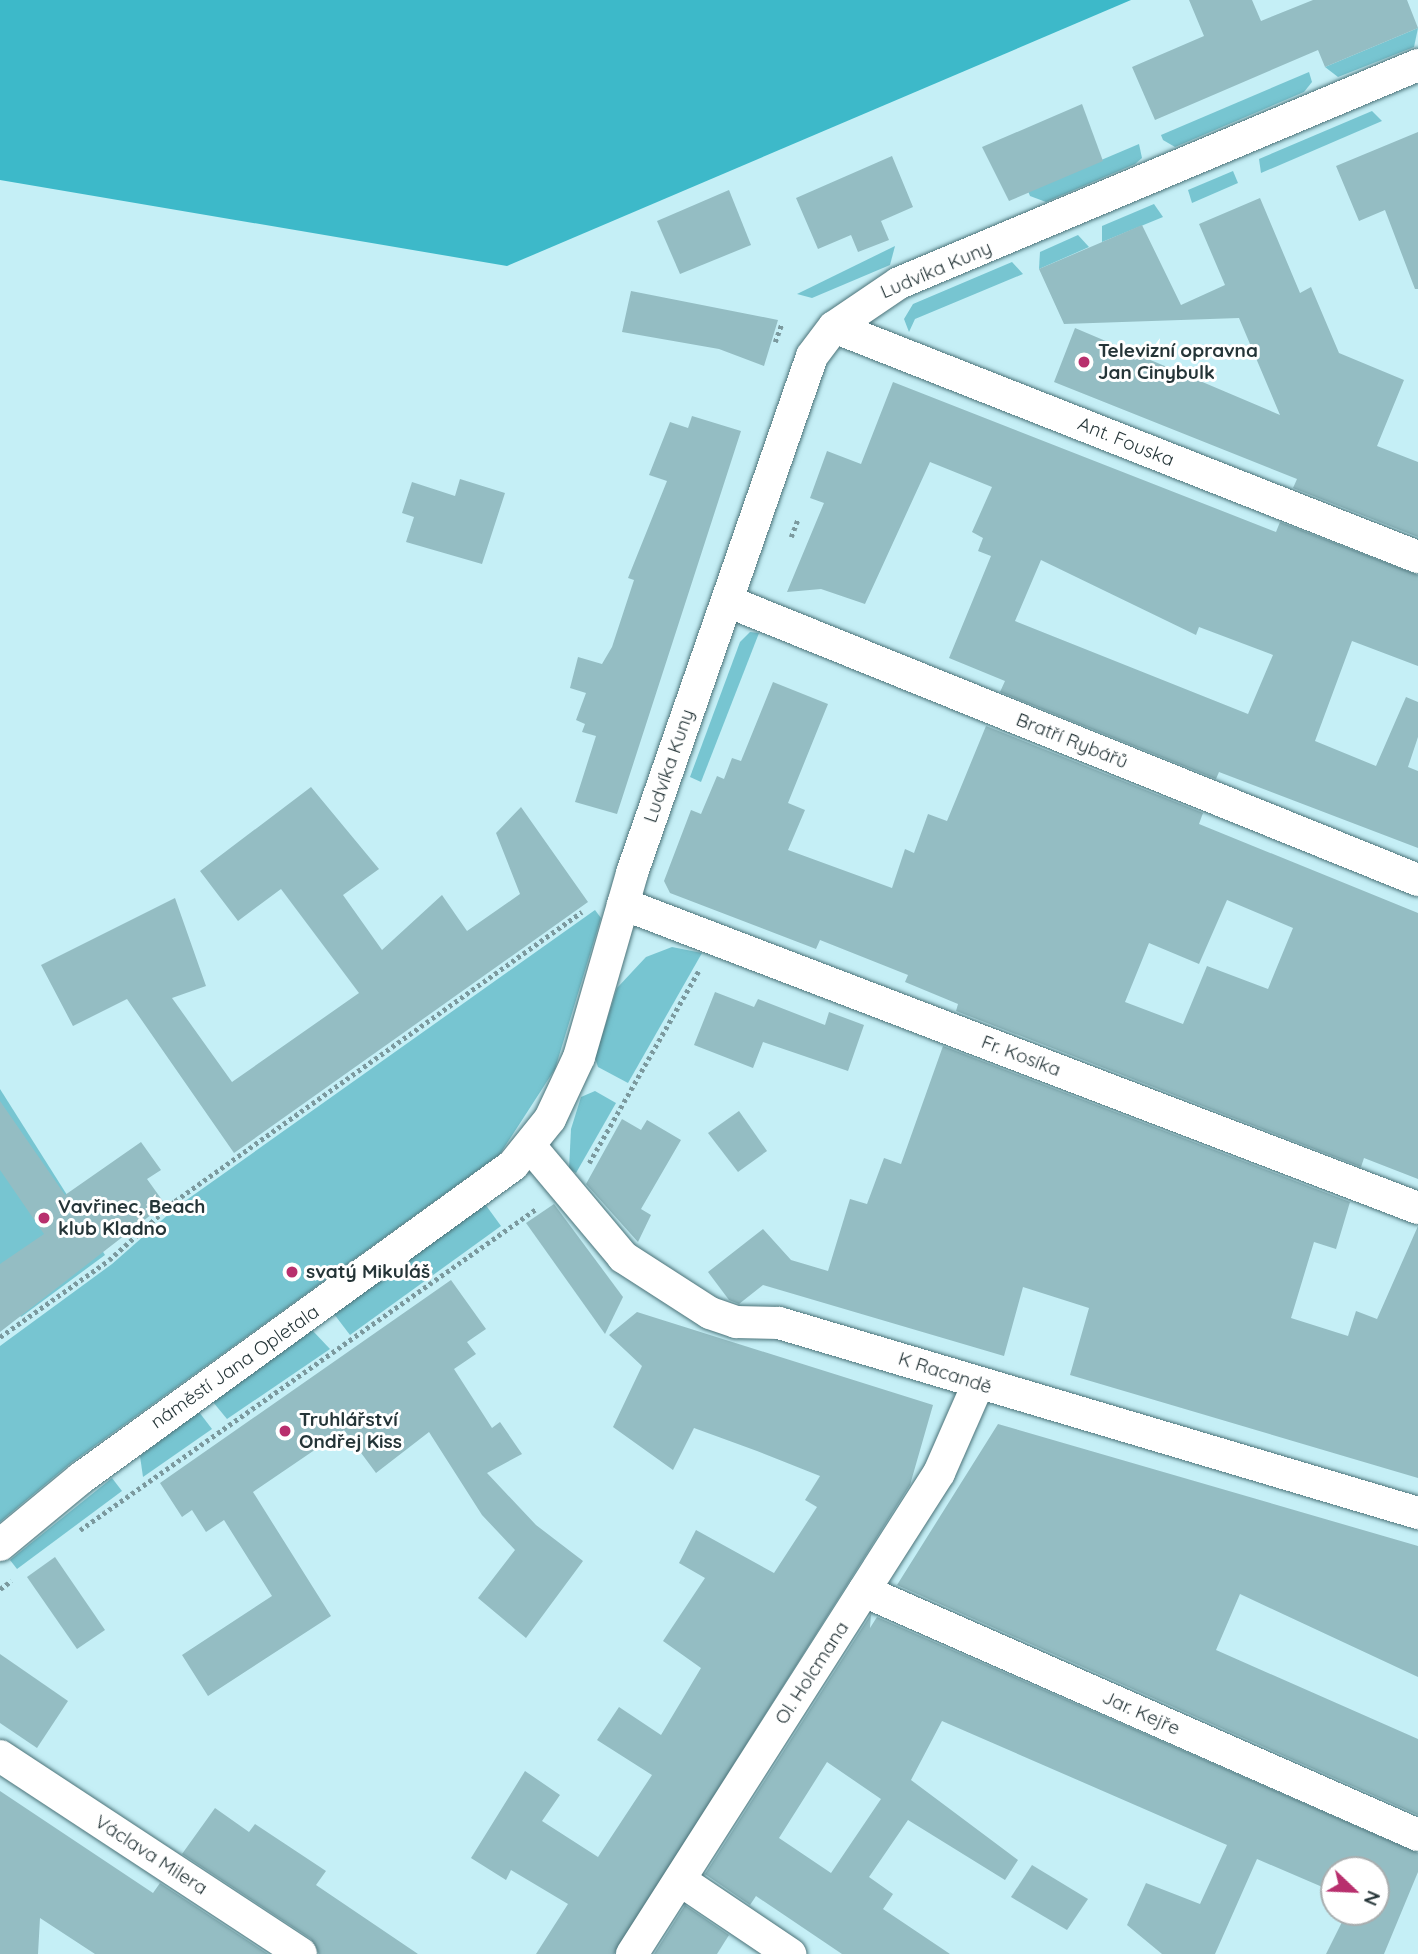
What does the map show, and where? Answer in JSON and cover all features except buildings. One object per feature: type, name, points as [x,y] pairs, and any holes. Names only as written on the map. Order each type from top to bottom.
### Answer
[{"type":"street","name":"Ludvíka Kuny","points":[[623,904],[813,356],[835,327],[881,292],[1418,65]]},
{"type":"street","name":"Ant. Fouska","points":[[835,327],[1418,557]]},
{"type":"street","name":"Bratří Rybářů","points":[[727,601],[1418,880]]},
{"type":"street","name":"náměstí Jana Opletala","points":[[0,1545],[81,1478],[485,1187],[530,1146],[572,1075],[623,904]]},
{"type":"street","name":"Fr. Kosíka","points":[[623,904],[1418,1208]]},
{"type":"street","name":"K Racandě","points":[[530,1146],[631,1263],[710,1313],[736,1322],[779,1323],[1418,1513]]},
{"type":"street","name":"Ol. Holcmana","points":[[632,1954],[939,1473],[978,1384]]},
{"type":"street","name":"Jar. Kejře","points":[[864,1591],[1418,1835]]},
{"type":"street","name":"Václava Milera","points":[[0,1756],[301,1954]]},
{"type":"street","points":[[680,1880],[790,1954]]},
{"type":"path","points":[[773,350],[782,323]]},
{"type":"path","points":[[0,1337],[108,1260],[175,1201],[591,905]]},
{"type":"path","points":[[75,1534],[579,1181],[703,963]]},
{"type":"path","points":[[0,1589],[18,1576]]},
{"type":"shaded area","points":[[0,0],[1131,0],[507,266],[0,180]]},
{"type":"shaded area","points":[[1418,28],[1414,47],[1338,77],[1325,67]]},
{"type":"shaded area","points":[[1309,72],[1312,82],[1304,92],[1175,147],[1163,140],[1161,135]]},
{"type":"shaded area","points":[[1372,111],[1382,121],[1261,173],[1259,159]]},
{"type":"shaded area","points":[[1139,144],[1142,158],[1135,164],[1046,202],[1030,196],[1028,191]]},
{"type":"shaded area","points":[[1233,171],[1238,183],[1192,203],[1188,190]]},
{"type":"shaded area","points":[[1154,204],[1163,217],[1102,242],[1102,226]]},
{"type":"shaded area","points":[[1078,235],[1089,247],[1039,269],[1040,252]]},
{"type":"shaded area","points":[[895,246],[890,265],[812,298],[797,294]]},
{"type":"shaded area","points":[[1012,262],[1023,274],[915,319],[909,332],[904,319],[913,304]]},
{"type":"shaded area","points":[[750,632],[759,633],[701,782],[690,777],[740,642]]},
{"type":"shaded area","points":[[595,910],[601,918],[555,1069],[500,1154],[71,1463],[0,1522],[0,1346],[112,1264],[178,1206]]},
{"type":"shaded area","points":[[672,947],[702,953],[628,1083],[598,1067],[595,1058],[617,988],[646,957]]},
{"type":"shaded area","name":"Vavřinec, Beach klub Kladno","points":[[0,1089],[105,1255],[21,1317],[0,1287]]},
{"type":"shaded area","points":[[595,1091],[616,1103],[576,1173],[569,1169],[571,1129],[581,1097]]},
{"type":"shaded area","points":[[485,1204],[501,1226],[350,1335],[334,1314]]},
{"type":"shaded area","points":[[312,1330],[330,1349],[227,1419],[213,1402]]},
{"type":"shaded area","points":[[199,1412],[212,1429],[143,1477],[140,1456]]},
{"type":"shaded area","points":[[112,1478],[122,1491],[17,1569],[10,1560]]},
{"type":"place","name":"Televizní opravna Jan Cinybulk","points":[[1084,362]]},
{"type":"place","name":"Vavřinec, Beach klub Kladno","points":[[44,1218]]},
{"type":"place","name":"svatý Mikuláš","points":[[292,1272]]},
{"type":"place","name":"Truhlářství Ondřej Kiss","points":[[285,1431]]}]
